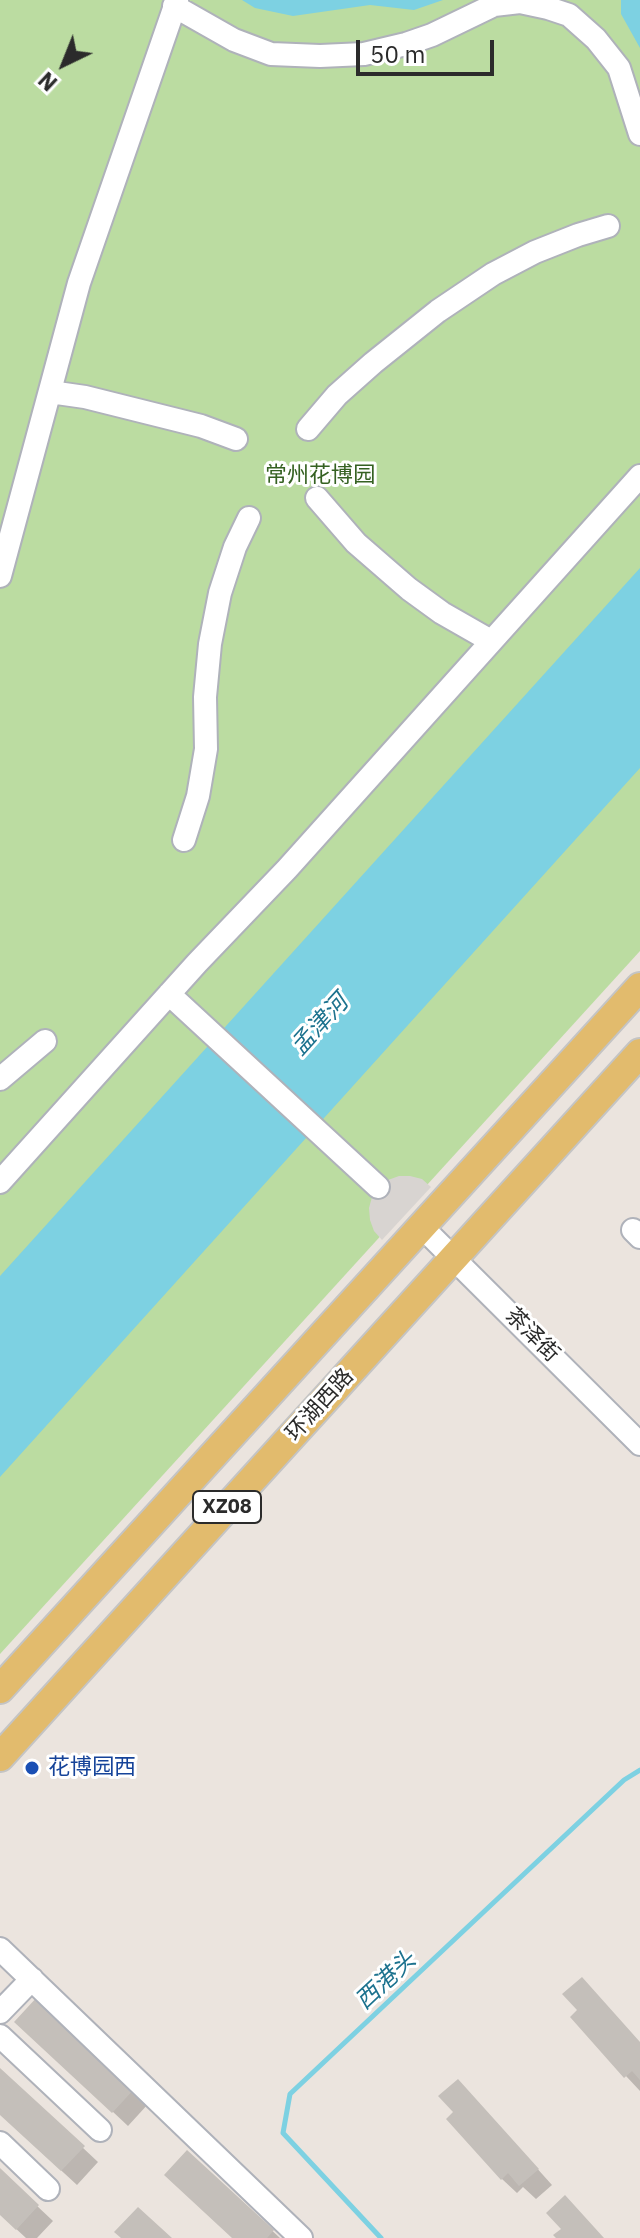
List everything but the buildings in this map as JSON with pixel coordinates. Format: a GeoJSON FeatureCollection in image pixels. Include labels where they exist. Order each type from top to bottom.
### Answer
{"type":"FeatureCollection","features":[{"type":"Feature","properties":{"kind":"main road","name":"环湖西路"},"geometry":{"type":"LineString","coordinates":[[0,1689],[640,987]]}},
{"type":"Feature","properties":{"kind":"main road","name":"环湖西路"},"geometry":{"type":"LineString","coordinates":[[0,1757],[640,1053]]}},
{"type":"Feature","properties":{"kind":"street"},"geometry":{"type":"LineString","coordinates":[[0,576],[79,283],[176,3],[234,40],[271,54],[320,56],[364,54],[406,44],[494,5],[520,2],[548,8],[569,15],[596,39],[619,68],[640,134]]}},
{"type":"Feature","properties":{"kind":"street"},"geometry":{"type":"LineString","coordinates":[[308,429],[337,395],[438,311],[493,274],[549,246],[608,226]]}},
{"type":"Feature","properties":{"kind":"street"},"geometry":{"type":"LineString","coordinates":[[50,392],[85,397],[201,426],[236,439]]}},
{"type":"Feature","properties":{"kind":"street"},"geometry":{"type":"LineString","coordinates":[[0,1182],[175,1000],[287,869],[640,476]]}},
{"type":"Feature","properties":{"kind":"street"},"geometry":{"type":"LineString","coordinates":[[317,498],[356,543],[409,589],[442,613],[491,641]]}},
{"type":"Feature","properties":{"kind":"street"},"geometry":{"type":"LineString","coordinates":[[184,840],[198,796],[206,749],[205,697],[210,644],[220,593],[235,547],[249,518]]}},
{"type":"Feature","properties":{"kind":"street"},"geometry":{"type":"LineString","coordinates":[[175,1000],[378,1187]]}},
{"type":"Feature","properties":{"kind":"street"},"geometry":{"type":"LineString","coordinates":[[0,1079],[45,1041]]}},
{"type":"Feature","properties":{"kind":"street","name":"茶泽街"},"geometry":{"type":"LineString","coordinates":[[422,1227],[640,1444]]}},
{"type":"Feature","properties":{"kind":"street"},"geometry":{"type":"LineString","coordinates":[[0,1949],[301,2238]]}},
{"type":"Feature","properties":{"kind":"street"},"geometry":{"type":"LineString","coordinates":[[0,2012],[32,1979]]}},
{"type":"Feature","properties":{"kind":"street"},"geometry":{"type":"LineString","coordinates":[[0,2036],[100,2130]]}},
{"type":"Feature","properties":{"kind":"street"},"geometry":{"type":"LineString","coordinates":[[0,2143],[48,2189]]}},
{"type":"Feature","properties":{"kind":"green space","name":"常州花博园"},"geometry":{"type":"Polygon","coordinates":[[[0,0],[640,0],[640,951],[0,1654],[0,0]]]}},
{"type":"Feature","properties":{"kind":"shaded area"},"geometry":{"type":"Polygon","coordinates":[[[399,1176],[422,1179],[431,1187],[382,1240],[374,1231],[369,1208],[378,1187],[399,1176]]]}},
{"type":"Feature","properties":{"kind":"water"},"geometry":{"type":"Polygon","coordinates":[[[242,0],[443,0],[414,10],[370,5],[293,16],[255,8],[242,0]]]}},
{"type":"Feature","properties":{"kind":"water"},"geometry":{"type":"Polygon","coordinates":[[[621,0],[640,0],[640,48],[621,14],[621,0]]]}},
{"type":"Feature","properties":{"kind":"water","name":"孟津河"},"geometry":{"type":"Polygon","coordinates":[[[640,568],[640,768],[0,1477],[0,1276],[640,568]]]}},
{"type":"Feature","properties":{"kind":"waterway","name":"西港头"},"geometry":{"type":"LineString","coordinates":[[381,2238],[283,2133],[290,2094],[624,1780],[640,1770]]}},
{"type":"Feature","properties":{"kind":"place","name":"花博园西"},"geometry":{"type":"Point","coordinates":[32,1768]}}]}
